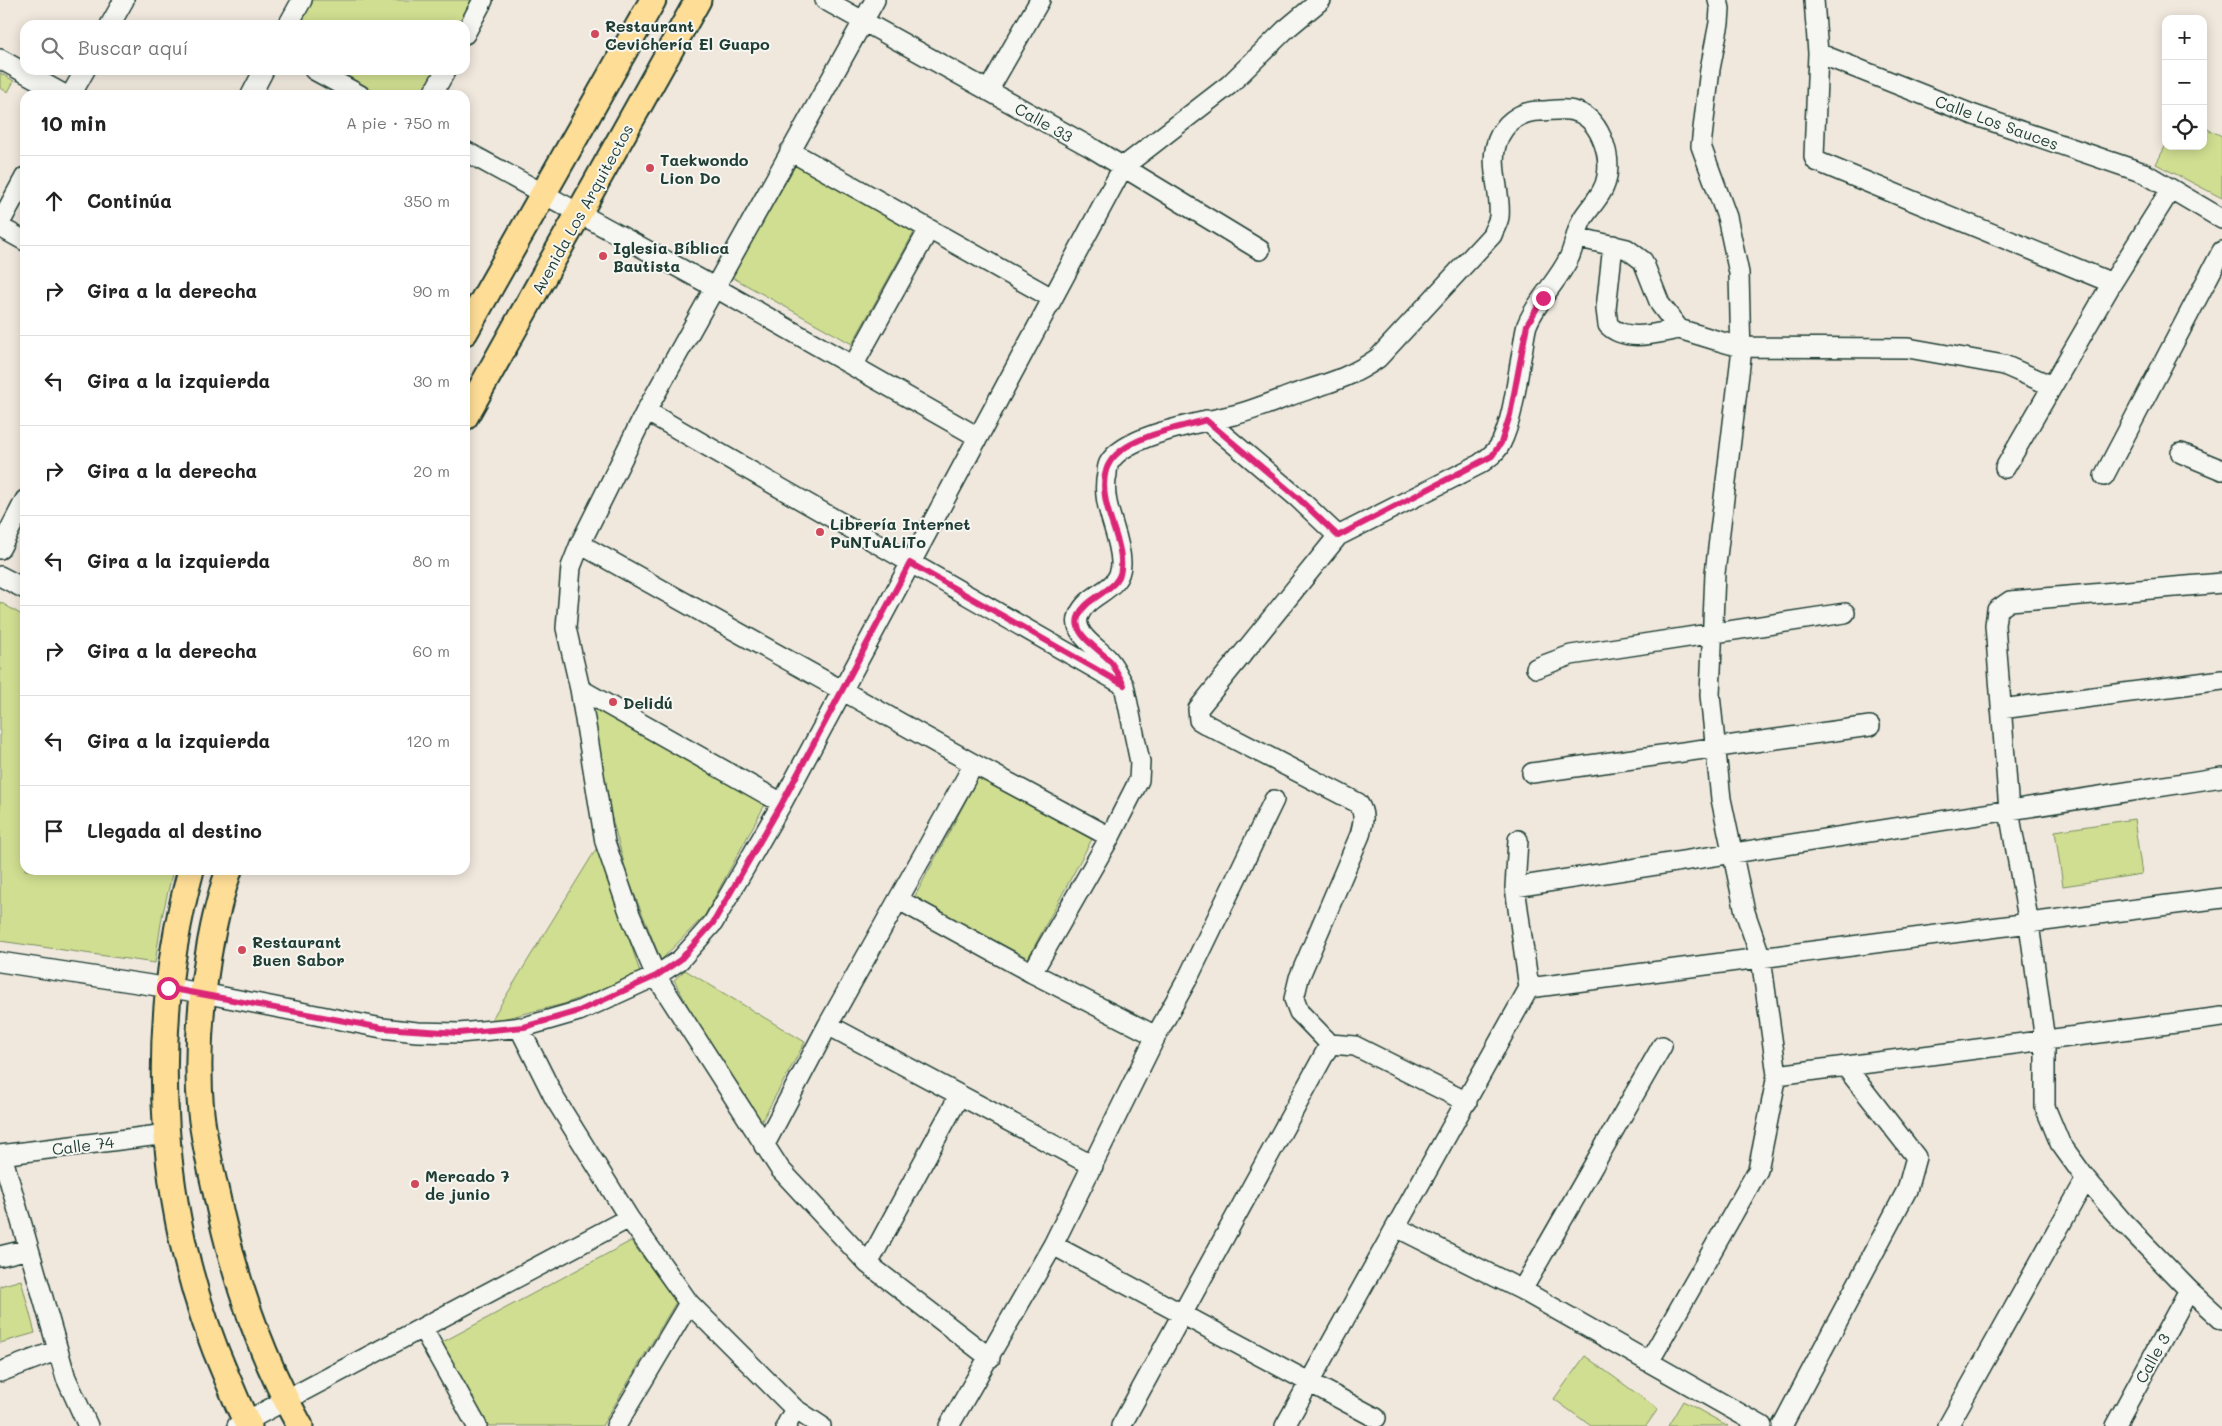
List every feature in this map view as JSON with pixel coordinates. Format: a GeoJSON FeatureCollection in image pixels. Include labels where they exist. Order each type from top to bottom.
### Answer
{"type":"FeatureCollection","features":[{"type":"Feature","properties":{"kind":"main road"},"geometry":{"type":"LineString","coordinates":[[470,318],[653,0]]}},
{"type":"Feature","properties":{"kind":"main road","name":"Avenida Los Arquitectos"},"geometry":{"type":"LineString","coordinates":[[470,408],[698,0]]}},
{"type":"Feature","properties":{"kind":"main road"},"geometry":{"type":"LineString","coordinates":[[190,875],[173,948],[168,988],[165,1032],[167,1134],[175,1205],[197,1297],[215,1350],[244,1424]]}},
{"type":"Feature","properties":{"kind":"main road"},"geometry":{"type":"LineString","coordinates":[[228,875],[216,917],[203,993],[199,1056],[201,1112],[206,1148],[228,1247],[256,1333],[286,1401],[300,1426]]}},
{"type":"Feature","properties":{"kind":"street"},"geometry":{"type":"LineString","coordinates":[[113,20],[124,0]]}},
{"type":"Feature","properties":{"kind":"street"},"geometry":{"type":"LineString","coordinates":[[291,20],[302,0]]}},
{"type":"Feature","properties":{"kind":"street"},"geometry":{"type":"LineString","coordinates":[[470,25],[483,0]]}},
{"type":"Feature","properties":{"kind":"street","name":"Calle 33"},"geometry":{"type":"LineString","coordinates":[[824,0],[1123,167],[1260,250]]}},
{"type":"Feature","properties":{"kind":"street"},"geometry":{"type":"LineString","coordinates":[[875,0],[646,411],[580,544],[571,567],[566,628],[580,689],[605,842],[629,912],[656,976],[780,1169],[868,1264],[990,1358]]}},
{"type":"Feature","properties":{"kind":"street"},"geometry":{"type":"LineString","coordinates":[[988,91],[1040,0]]}},
{"type":"Feature","properties":{"kind":"street"},"geometry":{"type":"LineString","coordinates":[[0,962],[203,993],[382,1028],[459,1033],[518,1028],[579,1011],[656,976],[680,960],[713,923],[782,803],[1123,167],[1229,85],[1285,30],[1321,0]]}},
{"type":"Feature","properties":{"kind":"street"},"geometry":{"type":"LineString","coordinates":[[1649,1362],[1758,1170],[1777,1075],[1761,958],[1745,912],[1721,799],[1710,695],[1715,573],[1741,357],[1739,273],[1727,217],[1701,146],[1710,69],[1719,23],[1720,9],[1718,0]]}},
{"type":"Feature","properties":{"kind":"street"},"geometry":{"type":"LineString","coordinates":[[1814,0],[1818,54],[1814,157],[1816,161],[2112,283]]}},
{"type":"Feature","properties":{"kind":"street","name":"Calle Los Sauces"},"geometry":{"type":"LineString","coordinates":[[1818,54],[1974,115],[2144,173],[2222,219]]}},
{"type":"Feature","properties":{"kind":"street"},"geometry":{"type":"LineString","coordinates":[[0,59],[20,70]]}},
{"type":"Feature","properties":{"kind":"street"},"geometry":{"type":"LineString","coordinates":[[29,75],[56,90]]}},
{"type":"Feature","properties":{"kind":"street"},"geometry":{"type":"LineString","coordinates":[[74,90],[81,75]]}},
{"type":"Feature","properties":{"kind":"street"},"geometry":{"type":"LineString","coordinates":[[254,90],[261,75]]}},
{"type":"Feature","properties":{"kind":"street"},"geometry":{"type":"LineString","coordinates":[[323,75],[351,90]]}},
{"type":"Feature","properties":{"kind":"street"},"geometry":{"type":"LineString","coordinates":[[435,90],[443,75]]}},
{"type":"Feature","properties":{"kind":"street"},"geometry":{"type":"LineString","coordinates":[[1032,973],[1110,837],[1140,780],[1140,762],[1124,685],[1109,660],[1079,630],[1078,617],[1086,603],[1110,588],[1121,572],[1121,551],[1107,509],[1104,487],[1109,462],[1126,446],[1154,435],[1206,420],[1235,415],[1339,380],[1358,372],[1378,358],[1492,235],[1499,219],[1499,202],[1495,181],[1496,153],[1499,137],[1506,125],[1518,116],[1536,111],[1574,111],[1589,118],[1600,134],[1607,154],[1607,177],[1599,197],[1582,220],[1569,258],[1527,325],[1510,415],[1501,443],[1492,456],[1338,536],[1198,709],[1199,720],[1358,803],[1363,810],[1364,820],[1360,835],[1299,978],[1294,999],[1299,1012],[1330,1044],[1355,1046],[1467,1102]]}},
{"type":"Feature","properties":{"kind":"street"},"geometry":{"type":"LineString","coordinates":[[790,151],[1052,298]]}},
{"type":"Feature","properties":{"kind":"street"},"geometry":{"type":"LineString","coordinates":[[470,155],[578,215],[716,288],[978,437]]}},
{"type":"Feature","properties":{"kind":"street"},"geometry":{"type":"LineString","coordinates":[[0,223],[20,187]]}},
{"type":"Feature","properties":{"kind":"street"},"geometry":{"type":"LineString","coordinates":[[2005,468],[2112,283],[2171,189]]}},
{"type":"Feature","properties":{"kind":"street"},"geometry":{"type":"LineString","coordinates":[[0,227],[20,238]]}},
{"type":"Feature","properties":{"kind":"street"},"geometry":{"type":"LineString","coordinates":[[853,366],[929,229]]}},
{"type":"Feature","properties":{"kind":"street"},"geometry":{"type":"LineString","coordinates":[[1576,237],[1627,248],[1643,261],[1660,304],[1679,329]]}},
{"type":"Feature","properties":{"kind":"street"},"geometry":{"type":"LineString","coordinates":[[1613,245],[1606,309],[1608,325],[1615,332],[1643,335],[1679,329],[1740,347],[1908,348],[2004,365],[2052,386]]}},
{"type":"Feature","properties":{"kind":"street"},"geometry":{"type":"LineString","coordinates":[[2104,476],[2222,251]]}},
{"type":"Feature","properties":{"kind":"street"},"geometry":{"type":"LineString","coordinates":[[646,411],[1124,685]]}},
{"type":"Feature","properties":{"kind":"street"},"geometry":{"type":"LineString","coordinates":[[1206,420],[1291,492],[1338,536]]}},
{"type":"Feature","properties":{"kind":"street"},"geometry":{"type":"LineString","coordinates":[[2181,453],[2219,463]]}},
{"type":"Feature","properties":{"kind":"street"},"geometry":{"type":"LineString","coordinates":[[0,549],[20,510]]}},
{"type":"Feature","properties":{"kind":"street"},"geometry":{"type":"LineString","coordinates":[[580,544],[974,764],[1110,837]]}},
{"type":"Feature","properties":{"kind":"street"},"geometry":{"type":"LineString","coordinates":[[0,576],[20,587]]}},
{"type":"Feature","properties":{"kind":"street"},"geometry":{"type":"LineString","coordinates":[[2222,583],[2010,601],[1998,610],[1995,625],[2008,810],[2029,924],[2045,1041],[2045,1107],[2060,1143],[2086,1180],[2122,1221],[2189,1290],[2222,1320]]}},
{"type":"Feature","properties":{"kind":"street"},"geometry":{"type":"LineString","coordinates":[[1536,668],[1571,655],[1845,613]]}},
{"type":"Feature","properties":{"kind":"street"},"geometry":{"type":"LineString","coordinates":[[2001,709],[2222,680]]}},
{"type":"Feature","properties":{"kind":"street"},"geometry":{"type":"LineString","coordinates":[[580,689],[782,803]]}},
{"type":"Feature","properties":{"kind":"street"},"geometry":{"type":"LineString","coordinates":[[1532,773],[1870,726]]}},
{"type":"Feature","properties":{"kind":"street"},"geometry":{"type":"LineString","coordinates":[[764,1146],[828,1025],[974,764]]}},
{"type":"Feature","properties":{"kind":"street"},"geometry":{"type":"LineString","coordinates":[[1516,887],[2222,777]]}},
{"type":"Feature","properties":{"kind":"street"},"geometry":{"type":"LineString","coordinates":[[949,1426],[990,1358],[1053,1244],[1156,1036],[1188,978],[1274,800]]}},
{"type":"Feature","properties":{"kind":"street"},"geometry":{"type":"LineString","coordinates":[[1286,1426],[1529,988],[1516,887],[1518,840]]}},
{"type":"Feature","properties":{"kind":"street"},"geometry":{"type":"LineString","coordinates":[[1529,988],[2222,898]]}},
{"type":"Feature","properties":{"kind":"street"},"geometry":{"type":"LineString","coordinates":[[899,900],[1032,973],[1156,1036]]}},
{"type":"Feature","properties":{"kind":"street"},"geometry":{"type":"LineString","coordinates":[[1777,1075],[2222,1017]]}},
{"type":"Feature","properties":{"kind":"street"},"geometry":{"type":"LineString","coordinates":[[828,1025],[1093,1166]]}},
{"type":"Feature","properties":{"kind":"street"},"geometry":{"type":"LineString","coordinates":[[518,1028],[555,1099],[629,1218],[689,1303],[795,1409],[821,1426]]}},
{"type":"Feature","properties":{"kind":"street"},"geometry":{"type":"LineString","coordinates":[[1121,1426],[1330,1044]]}},
{"type":"Feature","properties":{"kind":"street"},"geometry":{"type":"LineString","coordinates":[[1522,1290],[1662,1046]]}},
{"type":"Feature","properties":{"kind":"street"},"geometry":{"type":"LineString","coordinates":[[1782,1426],[1907,1190],[1916,1157],[1844,1066]]}},
{"type":"Feature","properties":{"kind":"street"},"geometry":{"type":"LineString","coordinates":[[868,1264],[959,1096]]}},
{"type":"Feature","properties":{"kind":"street","name":"Calle 74"},"geometry":{"type":"LineString","coordinates":[[1,1155],[167,1134]]}},
{"type":"Feature","properties":{"kind":"street"},"geometry":{"type":"LineString","coordinates":[[1,1155],[66,1378],[88,1426]]}},
{"type":"Feature","properties":{"kind":"street"},"geometry":{"type":"LineString","coordinates":[[1948,1426],[2086,1180]]}},
{"type":"Feature","properties":{"kind":"street"},"geometry":{"type":"LineString","coordinates":[[244,1424],[629,1218]]}},
{"type":"Feature","properties":{"kind":"street"},"geometry":{"type":"LineString","coordinates":[[1396,1227],[1522,1290],[1762,1426]]}},
{"type":"Feature","properties":{"kind":"street"},"geometry":{"type":"LineString","coordinates":[[1053,1244],[1376,1418]]}},
{"type":"Feature","properties":{"kind":"street"},"geometry":{"type":"LineString","coordinates":[[0,1256],[29,1249]]}},
{"type":"Feature","properties":{"kind":"street","name":"Calle 3"},"geometry":{"type":"LineString","coordinates":[[2115,1426],[2189,1290]]}},
{"type":"Feature","properties":{"kind":"street"},"geometry":{"type":"LineString","coordinates":[[616,1426],[689,1303]]}},
{"type":"Feature","properties":{"kind":"street"},"geometry":{"type":"LineString","coordinates":[[423,1329],[477,1426]]}},
{"type":"Feature","properties":{"kind":"street"},"geometry":{"type":"LineString","coordinates":[[0,1372],[58,1350]]}},
{"type":"Feature","properties":{"kind":"street"},"geometry":{"type":"LineString","coordinates":[[786,1426],[795,1409]]}},
{"type":"Feature","properties":{"kind":"green space"},"geometry":{"type":"Polygon","coordinates":[[[307,0],[482,0],[468,20],[297,20],[307,0]]]}},
{"type":"Feature","properties":{"kind":"green space"},"geometry":{"type":"Polygon","coordinates":[[[0,73],[14,81],[8,92],[0,88],[0,73]]]}},
{"type":"Feature","properties":{"kind":"green space"},"geometry":{"type":"Polygon","coordinates":[[[344,75],[437,75],[427,90],[372,90],[344,75]]]}},
{"type":"Feature","properties":{"kind":"green space"},"geometry":{"type":"Polygon","coordinates":[[[2207,129],[2222,136],[2222,198],[2156,164],[2163,150],[2207,150],[2207,129]]]}},
{"type":"Feature","properties":{"kind":"green space"},"geometry":{"type":"Polygon","coordinates":[[[797,163],[917,227],[852,344],[730,276],[797,163]]]}},
{"type":"Feature","properties":{"kind":"green space"},"geometry":{"type":"Polygon","coordinates":[[[0,602],[20,614],[20,875],[172,875],[162,917],[155,963],[0,941],[0,602]]]}},
{"type":"Feature","properties":{"kind":"green space"},"geometry":{"type":"Polygon","coordinates":[[[586,699],[768,799],[705,915],[661,960],[629,881],[603,786],[586,699]]]}},
{"type":"Feature","properties":{"kind":"green space"},"geometry":{"type":"Polygon","coordinates":[[[978,778],[1092,839],[1028,958],[914,898],[978,778]]]}},
{"type":"Feature","properties":{"kind":"green space"},"geometry":{"type":"Polygon","coordinates":[[[2134,819],[2142,874],[2063,886],[2055,831],[2134,819]]]}},
{"type":"Feature","properties":{"kind":"green space"},"geometry":{"type":"Polygon","coordinates":[[[598,846],[641,975],[564,1004],[490,1022],[598,846]]]}},
{"type":"Feature","properties":{"kind":"green space"},"geometry":{"type":"Polygon","coordinates":[[[685,970],[805,1042],[759,1126],[717,1061],[674,980],[685,970]]]}},
{"type":"Feature","properties":{"kind":"green space"},"geometry":{"type":"Polygon","coordinates":[[[631,1241],[676,1302],[602,1426],[489,1426],[473,1407],[439,1344],[631,1241]]]}},
{"type":"Feature","properties":{"kind":"green space"},"geometry":{"type":"Polygon","coordinates":[[[21,1280],[35,1333],[0,1343],[0,1286],[21,1280]]]}},
{"type":"Feature","properties":{"kind":"green space"},"geometry":{"type":"Polygon","coordinates":[[[1585,1356],[1658,1409],[1646,1426],[1591,1426],[1554,1399],[1585,1356]]]}},
{"type":"Feature","properties":{"kind":"green space"},"geometry":{"type":"Polygon","coordinates":[[[1683,1401],[1728,1426],[1668,1426],[1683,1401]]]}},
{"type":"Feature","properties":{"kind":"place","name":"Restaurant Cevichería El Guapo"},"geometry":{"type":"Point","coordinates":[595,34]}},
{"type":"Feature","properties":{"kind":"place","name":"Taekwondo Lion Do"},"geometry":{"type":"Point","coordinates":[650,168]}},
{"type":"Feature","properties":{"kind":"place","name":"Iglesia Bíblica Bautista"},"geometry":{"type":"Point","coordinates":[603,256]}},
{"type":"Feature","properties":{"kind":"place","name":"Librería Internet PuNTuALiTo"},"geometry":{"type":"Point","coordinates":[820,532]}},
{"type":"Feature","properties":{"kind":"place","name":"Delidú"},"geometry":{"type":"Point","coordinates":[613,702]}},
{"type":"Feature","properties":{"kind":"place","name":"Restaurant Buen Sabor"},"geometry":{"type":"Point","coordinates":[242,950]}},
{"type":"Feature","properties":{"kind":"place","name":"Mercado 7 de junio"},"geometry":{"type":"Point","coordinates":[415,1184]}},
{"type":"Feature","properties":{"kind":"route"},"geometry":{"type":"LineString","coordinates":[[168,988],[203,993],[382,1028],[417,1032],[459,1033],[524,1027],[579,1011],[656,976],[680,960],[713,923],[782,803],[910,563],[1124,685],[1109,660],[1079,630],[1078,617],[1086,603],[1110,588],[1121,572],[1121,551],[1107,509],[1104,487],[1109,462],[1126,446],[1154,435],[1206,420],[1298,498],[1338,536],[1437,484],[1480,464],[1492,456],[1501,443],[1510,415],[1527,325],[1543,298]]}}]}
